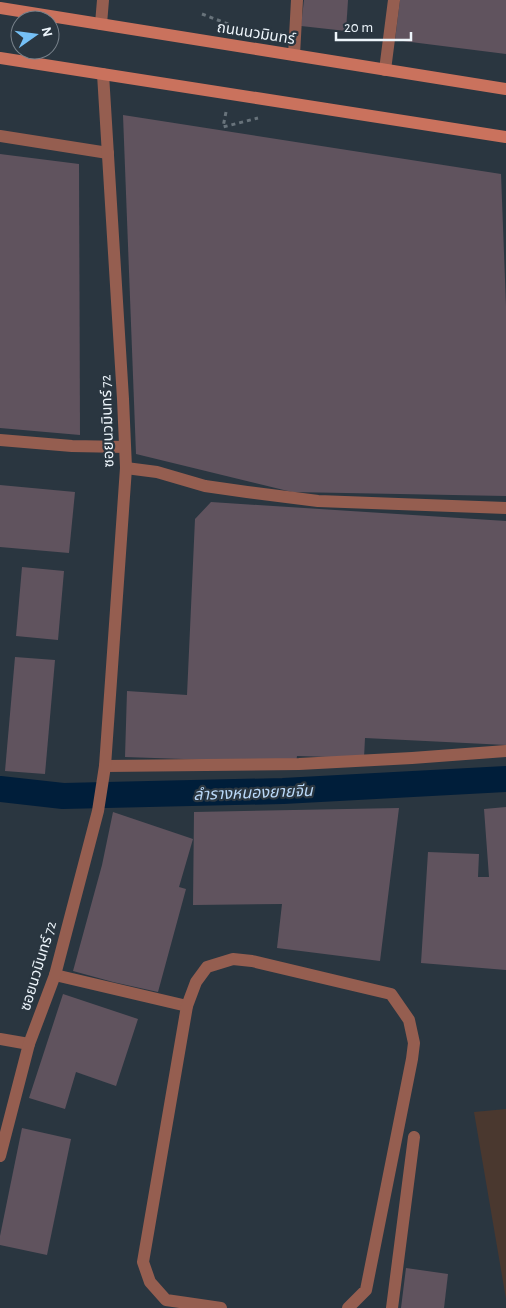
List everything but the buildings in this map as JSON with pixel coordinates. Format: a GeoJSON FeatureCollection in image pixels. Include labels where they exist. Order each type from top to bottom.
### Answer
{"type":"FeatureCollection","features":[{"type":"Feature","properties":{"kind":"main road","name":"ถนนนวมินทร์"},"geometry":{"type":"LineString","coordinates":[[0,8],[506,89]]}},
{"type":"Feature","properties":{"kind":"main road"},"geometry":{"type":"LineString","coordinates":[[0,58],[506,137]]}},
{"type":"Feature","properties":{"kind":"street"},"geometry":{"type":"LineString","coordinates":[[101,24],[103,0]]}},
{"type":"Feature","properties":{"kind":"street"},"geometry":{"type":"LineString","coordinates":[[294,55],[297,0]]}},
{"type":"Feature","properties":{"kind":"street"},"geometry":{"type":"LineString","coordinates":[[385,70],[394,0]]}},
{"type":"Feature","properties":{"kind":"street","name":"ซอยนวมินทร์ 72"},"geometry":{"type":"LineString","coordinates":[[0,1156],[29,1044],[55,975],[98,811],[105,766],[126,468],[103,74]]}},
{"type":"Feature","properties":{"kind":"street"},"geometry":{"type":"LineString","coordinates":[[0,136],[108,153]]}},
{"type":"Feature","properties":{"kind":"street"},"geometry":{"type":"LineString","coordinates":[[0,440],[125,448]]}},
{"type":"Feature","properties":{"kind":"street"},"geometry":{"type":"LineString","coordinates":[[126,468],[157,472],[205,486],[318,500],[506,508]]}},
{"type":"Feature","properties":{"kind":"street"},"geometry":{"type":"LineString","coordinates":[[105,766],[299,764],[506,751]]}},
{"type":"Feature","properties":{"kind":"street"},"geometry":{"type":"LineString","coordinates":[[221,1308],[166,1300],[150,1282],[144,1262],[187,1006],[196,982],[207,967],[233,960],[252,961],[390,994],[410,1020],[414,1043],[412,1059],[366,1290],[348,1308]]}},
{"type":"Feature","properties":{"kind":"street"},"geometry":{"type":"LineString","coordinates":[[55,975],[187,1006]]}},
{"type":"Feature","properties":{"kind":"street"},"geometry":{"type":"LineString","coordinates":[[0,1039],[29,1044]]}},
{"type":"Feature","properties":{"kind":"street"},"geometry":{"type":"LineString","coordinates":[[392,1308],[414,1137]]}},
{"type":"Feature","properties":{"kind":"path"},"geometry":{"type":"LineString","coordinates":[[202,14],[233,25]]}},
{"type":"Feature","properties":{"kind":"path"},"geometry":{"type":"LineString","coordinates":[[223,127],[259,118]]}},
{"type":"Feature","properties":{"kind":"shaded area"},"geometry":{"type":"Polygon","coordinates":[[[506,1109],[506,1299],[474,1112],[506,1109]]]}},
{"type":"Feature","properties":{"kind":"waterway","name":"ลำรางหนองยายจีน"},"geometry":{"type":"LineString","coordinates":[[0,789],[63,796],[283,791],[506,779]]}}]}
